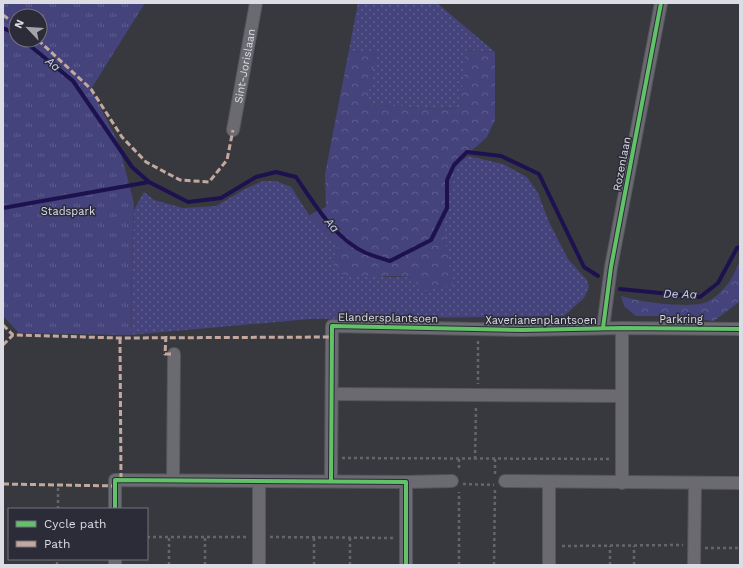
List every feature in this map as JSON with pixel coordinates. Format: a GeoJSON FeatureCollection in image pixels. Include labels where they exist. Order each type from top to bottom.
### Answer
{"type":"FeatureCollection","features":[{"type":"Feature","properties":{"kind":"street","name":"Sint-Jorislaan"},"geometry":{"type":"LineString","coordinates":[[234,130],[256,3]]}},
{"type":"Feature","properties":{"kind":"street","name":"Rozenlaan"},"geometry":{"type":"LineString","coordinates":[[603,328],[611,267],[661,3]]}},
{"type":"Feature","properties":{"kind":"street","name":"Elandersplantsoen"},"geometry":{"type":"LineString","coordinates":[[331,481],[332,326],[478,329]]}},
{"type":"Feature","properties":{"kind":"street"},"geometry":{"type":"LineString","coordinates":[[603,328],[622,328],[622,483]]}},
{"type":"Feature","properties":{"kind":"street","name":"Xaverianenplantsoen"},"geometry":{"type":"LineString","coordinates":[[478,329],[522,330],[603,328]]}},
{"type":"Feature","properties":{"kind":"street","name":"Parkring"},"geometry":{"type":"LineString","coordinates":[[622,328],[740,329]]}},
{"type":"Feature","properties":{"kind":"street"},"geometry":{"type":"LineString","coordinates":[[173,480],[174,354]]}},
{"type":"Feature","properties":{"kind":"street"},"geometry":{"type":"LineString","coordinates":[[332,394],[621,396]]}},
{"type":"Feature","properties":{"kind":"street"},"geometry":{"type":"LineString","coordinates":[[115,508],[115,480],[455,483]]}},
{"type":"Feature","properties":{"kind":"street"},"geometry":{"type":"LineString","coordinates":[[259,481],[259,565]]}},
{"type":"Feature","properties":{"kind":"street"},"geometry":{"type":"LineString","coordinates":[[406,482],[406,565]]}},
{"type":"Feature","properties":{"kind":"street"},"geometry":{"type":"LineString","coordinates":[[549,482],[549,565]]}},
{"type":"Feature","properties":{"kind":"street"},"geometry":{"type":"LineString","coordinates":[[500,483],[740,483]]}},
{"type":"Feature","properties":{"kind":"street"},"geometry":{"type":"LineString","coordinates":[[694,565],[695,483]]}},
{"type":"Feature","properties":{"kind":"path"},"geometry":{"type":"LineString","coordinates":[[475,459],[478,329]]}},
{"type":"Feature","properties":{"kind":"path"},"geometry":{"type":"LineString","coordinates":[[331,458],[622,460]]}},
{"type":"Feature","properties":{"kind":"path"},"geometry":{"type":"LineString","coordinates":[[459,459],[455,483],[459,565]]}},
{"type":"Feature","properties":{"kind":"path"},"geometry":{"type":"LineString","coordinates":[[494,565],[500,483],[495,459]]}},
{"type":"Feature","properties":{"kind":"path"},"geometry":{"type":"LineString","coordinates":[[455,483],[500,483]]}},
{"type":"Feature","properties":{"kind":"path"},"geometry":{"type":"LineString","coordinates":[[58,485],[58,508]]}},
{"type":"Feature","properties":{"kind":"path"},"geometry":{"type":"LineString","coordinates":[[148,537],[406,538]]}},
{"type":"Feature","properties":{"kind":"path"},"geometry":{"type":"LineString","coordinates":[[169,537],[169,565]]}},
{"type":"Feature","properties":{"kind":"path"},"geometry":{"type":"LineString","coordinates":[[205,537],[205,565]]}},
{"type":"Feature","properties":{"kind":"path"},"geometry":{"type":"LineString","coordinates":[[314,538],[314,565]]}},
{"type":"Feature","properties":{"kind":"path"},"geometry":{"type":"LineString","coordinates":[[350,538],[350,565]]}},
{"type":"Feature","properties":{"kind":"path"},"geometry":{"type":"LineString","coordinates":[[549,546],[695,545],[700,548],[740,548]]}},
{"type":"Feature","properties":{"kind":"path"},"geometry":{"type":"LineString","coordinates":[[610,546],[610,565]]}},
{"type":"Feature","properties":{"kind":"path"},"geometry":{"type":"LineString","coordinates":[[634,546],[634,565]]}},
{"type":"Feature","properties":{"kind":"green space","name":"Stadspark"},"geometry":{"type":"Polygon","coordinates":[[[3,3],[145,3],[91,89],[118,142],[134,203],[130,335],[19,333],[3,316],[3,3]]]}},
{"type":"Feature","properties":{"kind":"green space"},"geometry":{"type":"Polygon","coordinates":[[[358,3],[437,3],[495,52],[467,50],[460,108],[435,109],[366,104],[376,53],[359,53],[349,50],[358,3]]]}},
{"type":"Feature","properties":{"kind":"green space"},"geometry":{"type":"Polygon","coordinates":[[[349,50],[359,53],[376,53],[367,104],[435,109],[460,108],[466,50],[495,52],[495,120],[487,137],[458,163],[444,217],[444,235],[453,285],[422,291],[413,278],[397,276],[361,277],[343,274],[333,266],[338,246],[309,215],[326,207],[325,174],[349,50]]]}},
{"type":"Feature","properties":{"kind":"green space"},"geometry":{"type":"Polygon","coordinates":[[[468,156],[503,164],[527,177],[538,193],[549,222],[568,259],[587,280],[589,287],[584,298],[564,316],[310,319],[130,335],[134,210],[144,192],[154,200],[183,208],[216,206],[245,189],[263,181],[276,181],[291,187],[309,215],[338,246],[333,266],[378,276],[413,278],[444,235],[444,217],[452,182],[458,163],[468,156]]]}},
{"type":"Feature","properties":{"kind":"green space"},"geometry":{"type":"Polygon","coordinates":[[[740,259],[740,301],[714,321],[679,316],[636,316],[624,306],[621,296],[677,305],[707,302],[713,299],[728,284],[740,259]]]}},
{"type":"Feature","properties":{"kind":"waterway","name":"Aa"},"geometry":{"type":"LineString","coordinates":[[3,28],[8,30]]}},
{"type":"Feature","properties":{"kind":"waterway","name":"Aa"},"geometry":{"type":"LineString","coordinates":[[33,48],[73,81],[132,167],[149,182],[188,202],[221,198],[256,177],[276,172],[296,177],[326,220],[345,239],[366,253],[390,261],[431,240],[447,208],[447,180],[454,165],[467,152],[501,156],[539,174],[584,267],[598,276]]}},
{"type":"Feature","properties":{"kind":"waterway"},"geometry":{"type":"LineString","coordinates":[[3,208],[149,182]]}},
{"type":"Feature","properties":{"kind":"waterway","name":"De Aa"},"geometry":{"type":"LineString","coordinates":[[620,289],[700,297],[718,283],[737,248],[740,247]]}},
{"type":"Feature","properties":{"kind":"marked path"},"geometry":{"type":"LineString","coordinates":[[3,15],[8,18]]}},
{"type":"Feature","properties":{"kind":"marked path"},"geometry":{"type":"LineString","coordinates":[[47,48],[91,89],[122,137],[146,162],[180,180],[209,182],[227,160],[233,130]]}},
{"type":"Feature","properties":{"kind":"marked path"},"geometry":{"type":"LineString","coordinates":[[3,325],[13,335]]}},
{"type":"Feature","properties":{"kind":"marked path"},"geometry":{"type":"LineString","coordinates":[[3,345],[13,335],[120,338],[332,337]]}},
{"type":"Feature","properties":{"kind":"marked path"},"geometry":{"type":"LineString","coordinates":[[166,336],[165,354],[174,354]]}},
{"type":"Feature","properties":{"kind":"marked path"},"geometry":{"type":"LineString","coordinates":[[120,338],[121,480]]}},
{"type":"Feature","properties":{"kind":"marked path"},"geometry":{"type":"LineString","coordinates":[[3,484],[115,486]]}},
{"type":"Feature","properties":{"kind":"cycle path"},"geometry":{"type":"LineString","coordinates":[[603,328],[611,267],[661,3]]}},
{"type":"Feature","properties":{"kind":"cycle path"},"geometry":{"type":"LineString","coordinates":[[331,481],[332,326],[522,330],[622,328],[740,329]]}},
{"type":"Feature","properties":{"kind":"cycle path"},"geometry":{"type":"LineString","coordinates":[[115,508],[115,480],[406,482],[406,565]]}}]}
